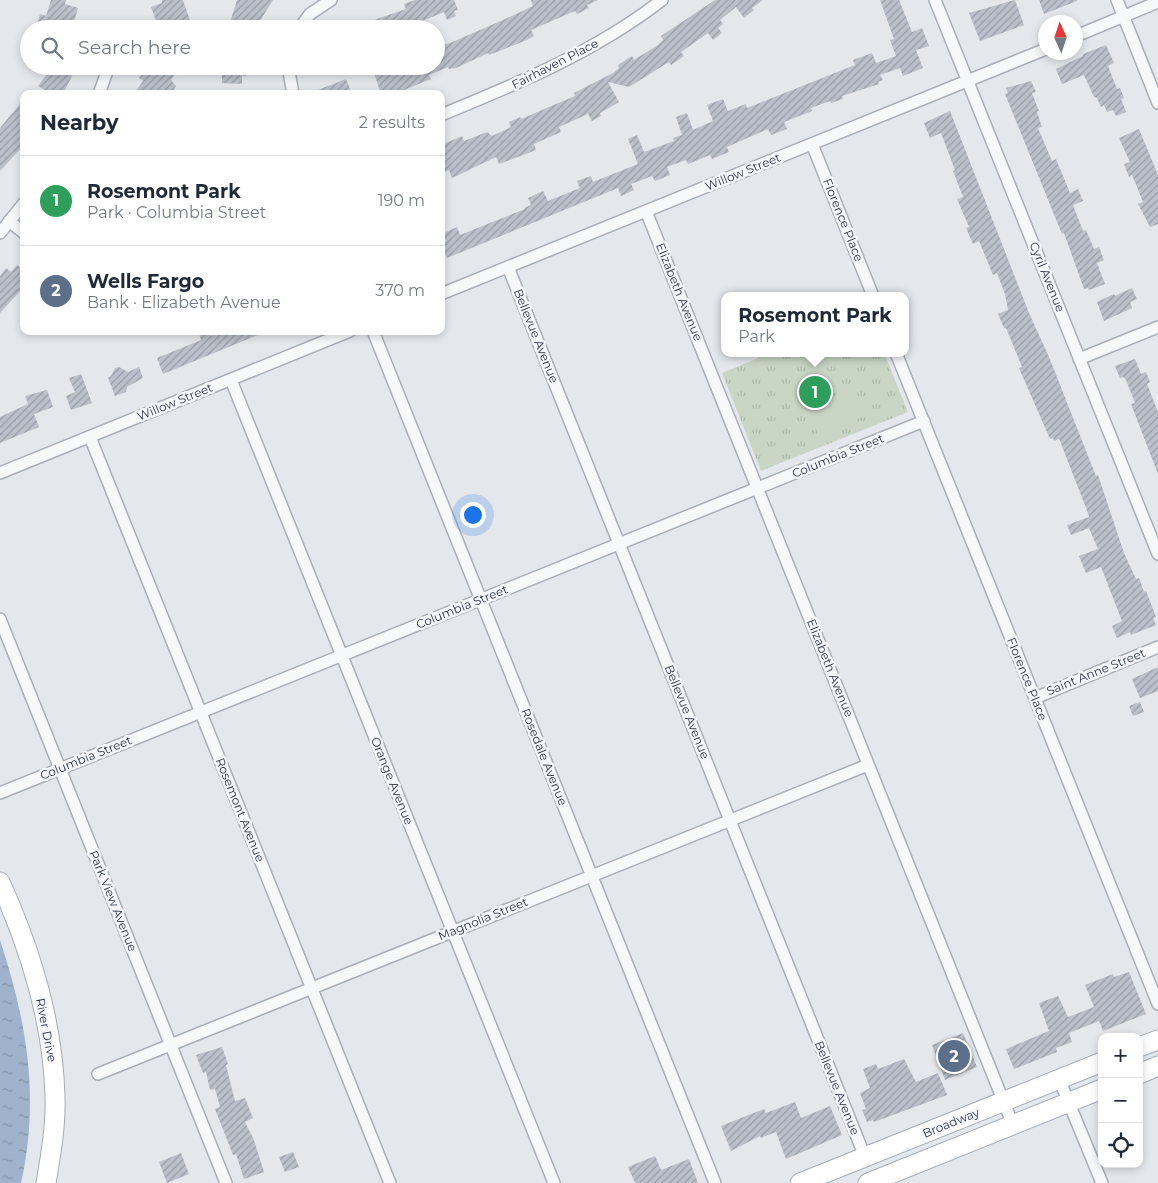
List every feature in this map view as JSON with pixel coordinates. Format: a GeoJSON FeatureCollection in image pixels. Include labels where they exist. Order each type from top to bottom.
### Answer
{"type":"FeatureCollection","features":[{"type":"Feature","properties":{"kind":"main road","name":"River Drive"},"geometry":{"type":"LineString","coordinates":[[0,882],[32,967],[50,1049],[55,1096],[54,1124],[46,1183]]}},
{"type":"Feature","properties":{"kind":"main road"},"geometry":{"type":"LineString","coordinates":[[1143,1046],[1158,1040]]}},
{"type":"Feature","properties":{"kind":"main road","name":"Broadway"},"geometry":{"type":"LineString","coordinates":[[800,1183],[1098,1064]]}},
{"type":"Feature","properties":{"kind":"main road"},"geometry":{"type":"LineString","coordinates":[[1143,1072],[1158,1066]]}},
{"type":"Feature","properties":{"kind":"main road","name":"Broadway"},"geometry":{"type":"LineString","coordinates":[[868,1183],[1098,1091]]}},
{"type":"Feature","properties":{"kind":"street"},"geometry":{"type":"LineString","coordinates":[[306,20],[310,14],[331,0]]}},
{"type":"Feature","properties":{"kind":"street","name":"Fairhaven Place"},"geometry":{"type":"LineString","coordinates":[[445,113],[516,85],[572,58],[630,23],[662,0]]}},
{"type":"Feature","properties":{"kind":"street","name":"Cyril Avenue"},"geometry":{"type":"LineString","coordinates":[[935,0],[1158,554]]}},
{"type":"Feature","properties":{"kind":"street"},"geometry":{"type":"LineString","coordinates":[[1116,0],[1158,103]]}},
{"type":"Feature","properties":{"kind":"street"},"geometry":{"type":"LineString","coordinates":[[1083,33],[1158,2]]}},
{"type":"Feature","properties":{"kind":"street","name":"Willow Street"},"geometry":{"type":"LineString","coordinates":[[445,292],[1038,51]]}},
{"type":"Feature","properties":{"kind":"street"},"geometry":{"type":"LineString","coordinates":[[100,90],[106,75]]}},
{"type":"Feature","properties":{"kind":"street"},"geometry":{"type":"LineString","coordinates":[[289,75],[291,90]]}},
{"type":"Feature","properties":{"kind":"street","name":"Florence Place"},"geometry":{"type":"LineString","coordinates":[[812,144],[871,292]]}},
{"type":"Feature","properties":{"kind":"street"},"geometry":{"type":"LineString","coordinates":[[0,233],[20,208]]}},
{"type":"Feature","properties":{"kind":"street","name":"Elizabeth Avenue"},"geometry":{"type":"LineString","coordinates":[[646,211],[1013,1125]]}},
{"type":"Feature","properties":{"kind":"street"},"geometry":{"type":"LineString","coordinates":[[9,222],[20,230]]}},
{"type":"Feature","properties":{"kind":"street","name":"Bellevue Avenue"},"geometry":{"type":"LineString","coordinates":[[508,267],[865,1157]]}},
{"type":"Feature","properties":{"kind":"street"},"geometry":{"type":"LineString","coordinates":[[1080,359],[1158,327]]}},
{"type":"Feature","properties":{"kind":"street","name":"Willow Street"},"geometry":{"type":"LineString","coordinates":[[0,473],[340,335]]}},
{"type":"Feature","properties":{"kind":"street","name":"Rosedale Avenue"},"geometry":{"type":"LineString","coordinates":[[375,335],[715,1183]]}},
{"type":"Feature","properties":{"kind":"street","name":"Florence Place"},"geometry":{"type":"LineString","coordinates":[[898,357],[1158,1004]]}},
{"type":"Feature","properties":{"kind":"street","name":"Orange Avenue"},"geometry":{"type":"LineString","coordinates":[[231,380],[554,1183]]}},
{"type":"Feature","properties":{"kind":"street","name":"Columbia Street"},"geometry":{"type":"LineString","coordinates":[[0,793],[924,421]]}},
{"type":"Feature","properties":{"kind":"street","name":"Rosemont Avenue"},"geometry":{"type":"LineString","coordinates":[[90,437],[390,1183]]}},
{"type":"Feature","properties":{"kind":"street","name":"Park View Avenue"},"geometry":{"type":"LineString","coordinates":[[0,619],[226,1183]]}},
{"type":"Feature","properties":{"kind":"street","name":"Saint Anne Street"},"geometry":{"type":"LineString","coordinates":[[1035,698],[1158,647]]}},
{"type":"Feature","properties":{"kind":"street","name":"Magnolia Street"},"geometry":{"type":"LineString","coordinates":[[98,1074],[868,764]]}},
{"type":"Feature","properties":{"kind":"street"},"geometry":{"type":"LineString","coordinates":[[1059,1079],[1102,1183]]}},
{"type":"Feature","properties":{"kind":"green space"},"geometry":{"type":"Polygon","coordinates":[[[761,357],[886,357],[908,412],[761,471],[722,373],[761,357]]]}},
{"type":"Feature","properties":{"kind":"green space"},"geometry":{"type":"Polygon","coordinates":[[[855,395],[863,417],[818,434],[809,412],[855,395]]]}},
{"type":"Feature","properties":{"kind":"water"},"geometry":{"type":"Polygon","coordinates":[[[0,940],[24,1031],[28,1060],[30,1121],[21,1183],[0,1183],[0,940]]]}},
{"type":"Feature","properties":{"kind":"building"},"geometry":{"type":"Polygon","coordinates":[[[51,0],[66,0],[65,4],[78,8],[75,20],[38,20],[40,14],[46,16],[51,0]]]}},
{"type":"Feature","properties":{"kind":"building"},"geometry":{"type":"Polygon","coordinates":[[[162,0],[183,0],[190,20],[156,20],[151,7],[162,3],[162,0]]]}},
{"type":"Feature","properties":{"kind":"building"},"geometry":{"type":"Polygon","coordinates":[[[237,0],[273,0],[261,20],[231,20],[237,0]]]}},
{"type":"Feature","properties":{"kind":"building"},"geometry":{"type":"Polygon","coordinates":[[[415,0],[454,0],[458,10],[454,11],[456,16],[447,20],[444,12],[425,20],[374,20],[406,9],[404,4],[415,0]]]}},
{"type":"Feature","properties":{"kind":"building"},"geometry":{"type":"Polygon","coordinates":[[[531,0],[598,0],[587,5],[589,8],[577,14],[575,11],[531,30],[534,36],[527,40],[489,55],[488,53],[456,68],[445,68],[445,44],[533,6],[531,0]]]}},
{"type":"Feature","properties":{"kind":"building"},"geometry":{"type":"Polygon","coordinates":[[[715,0],[763,0],[752,8],[754,10],[744,18],[736,7],[720,20],[723,24],[718,28],[722,33],[713,40],[708,33],[681,52],[684,56],[671,65],[669,62],[629,87],[608,82],[619,102],[600,113],[601,116],[592,121],[588,114],[559,127],[561,132],[534,144],[536,150],[499,164],[496,157],[452,178],[449,170],[445,172],[445,143],[462,136],[464,141],[487,132],[492,136],[511,127],[509,122],[520,117],[521,119],[575,96],[574,93],[613,73],[619,68],[618,65],[632,56],[634,60],[658,45],[663,40],[661,36],[715,0]]]}},
{"type":"Feature","properties":{"kind":"building"},"geometry":{"type":"Polygon","coordinates":[[[880,0],[899,0],[912,32],[922,28],[929,46],[916,50],[923,68],[903,76],[900,68],[880,75],[883,80],[878,82],[879,84],[842,96],[843,99],[831,103],[830,101],[811,108],[812,111],[784,122],[787,129],[771,135],[768,129],[727,147],[729,152],[712,159],[710,155],[688,164],[686,160],[667,167],[670,175],[655,181],[652,176],[631,184],[634,190],[621,196],[618,188],[447,258],[445,254],[445,233],[457,227],[460,235],[525,209],[531,205],[528,198],[543,191],[548,201],[580,188],[577,181],[591,176],[593,182],[638,164],[628,139],[637,135],[644,152],[674,141],[673,138],[682,135],[676,117],[687,113],[693,130],[713,121],[707,105],[723,99],[728,111],[746,104],[747,108],[855,65],[853,60],[872,53],[876,63],[896,56],[890,40],[894,39],[880,0]]]}},
{"type":"Feature","properties":{"kind":"building"},"geometry":{"type":"Polygon","coordinates":[[[1015,0],[1024,25],[980,41],[969,13],[1015,0]]]}},
{"type":"Feature","properties":{"kind":"building"},"geometry":{"type":"Polygon","coordinates":[[[1039,0],[1077,0],[1077,1],[1044,14],[1039,0]]]}},
{"type":"Feature","properties":{"kind":"building"},"geometry":{"type":"Polygon","coordinates":[[[1106,45],[1114,63],[1108,66],[1117,89],[1120,88],[1124,98],[1121,99],[1126,112],[1116,116],[1113,110],[1107,112],[1104,105],[1101,107],[1084,75],[1062,84],[1056,69],[1075,60],[1083,60],[1083,54],[1106,45]]]}},
{"type":"Feature","properties":{"kind":"building"},"geometry":{"type":"Polygon","coordinates":[[[46,75],[72,75],[65,90],[45,90],[38,86],[46,75]]]}},
{"type":"Feature","properties":{"kind":"building"},"geometry":{"type":"Polygon","coordinates":[[[141,75],[175,75],[171,80],[176,86],[174,90],[137,90],[143,81],[139,78],[141,75]]]}},
{"type":"Feature","properties":{"kind":"building"},"geometry":{"type":"Polygon","coordinates":[[[222,75],[246,75],[242,76],[242,84],[222,83],[222,75]]]}},
{"type":"Feature","properties":{"kind":"building"},"geometry":{"type":"Polygon","coordinates":[[[375,75],[429,75],[431,79],[404,90],[380,90],[375,75]]]}},
{"type":"Feature","properties":{"kind":"building"},"geometry":{"type":"Polygon","coordinates":[[[346,79],[350,90],[318,90],[346,79]]]}},
{"type":"Feature","properties":{"kind":"building"},"geometry":{"type":"Polygon","coordinates":[[[1031,81],[1036,92],[1032,93],[1039,111],[1037,112],[1042,127],[1038,128],[1052,161],[1056,159],[1070,193],[1078,189],[1083,201],[1073,205],[1083,231],[1086,230],[1094,249],[1099,247],[1104,260],[1097,263],[1105,284],[1089,290],[1088,288],[1084,289],[1064,233],[1062,234],[1005,94],[1008,93],[1006,88],[1031,81]]]}},
{"type":"Feature","properties":{"kind":"building"},"geometry":{"type":"Polygon","coordinates":[[[20,104],[20,149],[0,171],[0,128],[20,104]]]}},
{"type":"Feature","properties":{"kind":"building"},"geometry":{"type":"Polygon","coordinates":[[[950,111],[1029,313],[1049,357],[1096,476],[1098,475],[1124,553],[1136,579],[1139,578],[1144,592],[1146,591],[1156,617],[1153,618],[1156,625],[1131,635],[1130,632],[1117,638],[1112,626],[1122,621],[1101,567],[1086,573],[1079,556],[1098,549],[1089,528],[1071,535],[1067,525],[1089,517],[1088,513],[1060,441],[1059,439],[1054,441],[1053,438],[1050,439],[1019,368],[1022,367],[1006,328],[1004,328],[998,314],[1008,310],[1005,294],[997,273],[993,275],[979,241],[973,244],[966,228],[969,227],[957,199],[963,197],[941,133],[930,138],[924,123],[950,111]]]}},
{"type":"Feature","properties":{"kind":"building"},"geometry":{"type":"Polygon","coordinates":[[[1139,129],[1158,175],[1158,224],[1150,227],[1138,204],[1143,202],[1132,175],[1129,177],[1124,164],[1130,162],[1119,138],[1139,129]]]}},
{"type":"Feature","properties":{"kind":"building"},"geometry":{"type":"Polygon","coordinates":[[[17,265],[20,267],[20,291],[0,313],[0,276],[6,268],[11,272],[17,265]]]}},
{"type":"Feature","properties":{"kind":"building"},"geometry":{"type":"Polygon","coordinates":[[[1132,288],[1137,299],[1130,302],[1132,308],[1104,321],[1097,302],[1132,288]]]}},
{"type":"Feature","properties":{"kind":"building"},"geometry":{"type":"Polygon","coordinates":[[[199,335],[258,335],[163,374],[157,358],[201,340],[199,335]]]}},
{"type":"Feature","properties":{"kind":"building"},"geometry":{"type":"Polygon","coordinates":[[[1135,359],[1141,374],[1146,372],[1150,382],[1147,384],[1158,412],[1158,474],[1131,404],[1135,403],[1126,380],[1123,377],[1120,378],[1115,366],[1135,359]]]}},
{"type":"Feature","properties":{"kind":"building"},"geometry":{"type":"Polygon","coordinates":[[[119,367],[128,372],[139,367],[143,378],[127,387],[126,392],[115,396],[108,378],[115,368],[119,367]]]}},
{"type":"Feature","properties":{"kind":"building"},"geometry":{"type":"Polygon","coordinates":[[[81,374],[92,403],[71,410],[66,396],[75,392],[69,378],[81,374]]]}},
{"type":"Feature","properties":{"kind":"building"},"geometry":{"type":"Polygon","coordinates":[[[47,390],[53,407],[34,414],[39,427],[0,443],[0,417],[28,404],[25,396],[47,390]]]}},
{"type":"Feature","properties":{"kind":"building"},"geometry":{"type":"Polygon","coordinates":[[[1158,667],[1158,691],[1140,698],[1132,679],[1158,667]]]}},
{"type":"Feature","properties":{"kind":"building"},"geometry":{"type":"Polygon","coordinates":[[[1140,702],[1144,712],[1133,716],[1129,706],[1140,702]]]}},
{"type":"Feature","properties":{"kind":"building"},"geometry":{"type":"Polygon","coordinates":[[[1129,972],[1146,1014],[1103,1031],[1099,1021],[1069,1033],[1072,1042],[1056,1048],[1057,1052],[1014,1069],[1006,1049],[1049,1031],[1039,1003],[1058,996],[1068,1017],[1094,1007],[1085,985],[1113,974],[1114,977],[1129,972]]]}},
{"type":"Feature","properties":{"kind":"building"},"geometry":{"type":"Polygon","coordinates":[[[963,1033],[977,1067],[945,1080],[932,1045],[963,1033]]]}},
{"type":"Feature","properties":{"kind":"building"},"geometry":{"type":"Polygon","coordinates":[[[222,1047],[228,1064],[226,1065],[235,1101],[245,1098],[253,1118],[245,1122],[254,1140],[264,1172],[244,1179],[236,1154],[233,1155],[215,1109],[220,1107],[215,1089],[210,1090],[206,1072],[203,1073],[196,1055],[222,1047]]]}},
{"type":"Feature","properties":{"kind":"building"},"geometry":{"type":"Polygon","coordinates":[[[904,1059],[916,1082],[938,1073],[947,1095],[874,1122],[873,1120],[867,1122],[862,1110],[866,1109],[860,1093],[870,1088],[863,1069],[876,1064],[878,1069],[904,1059]]]}},
{"type":"Feature","properties":{"kind":"building"},"geometry":{"type":"Polygon","coordinates":[[[795,1102],[801,1118],[830,1106],[842,1135],[786,1159],[776,1132],[761,1138],[760,1136],[731,1151],[721,1126],[764,1109],[766,1113],[795,1102]]]}},
{"type":"Feature","properties":{"kind":"building"},"geometry":{"type":"Polygon","coordinates":[[[293,1152],[299,1167],[285,1172],[279,1157],[293,1152]]]}},
{"type":"Feature","properties":{"kind":"building"},"geometry":{"type":"Polygon","coordinates":[[[181,1153],[189,1174],[167,1183],[159,1162],[181,1153]]]}},
{"type":"Feature","properties":{"kind":"building"},"geometry":{"type":"Polygon","coordinates":[[[655,1156],[661,1170],[689,1159],[698,1183],[635,1183],[628,1167],[655,1156]]]}},
{"type":"Feature","properties":{"kind":"place","name":"Rosemont Park"},"geometry":{"type":"Point","coordinates":[815,392]}},
{"type":"Feature","properties":{"kind":"place","name":"Wells Fargo"},"geometry":{"type":"Point","coordinates":[954,1056]}}]}
